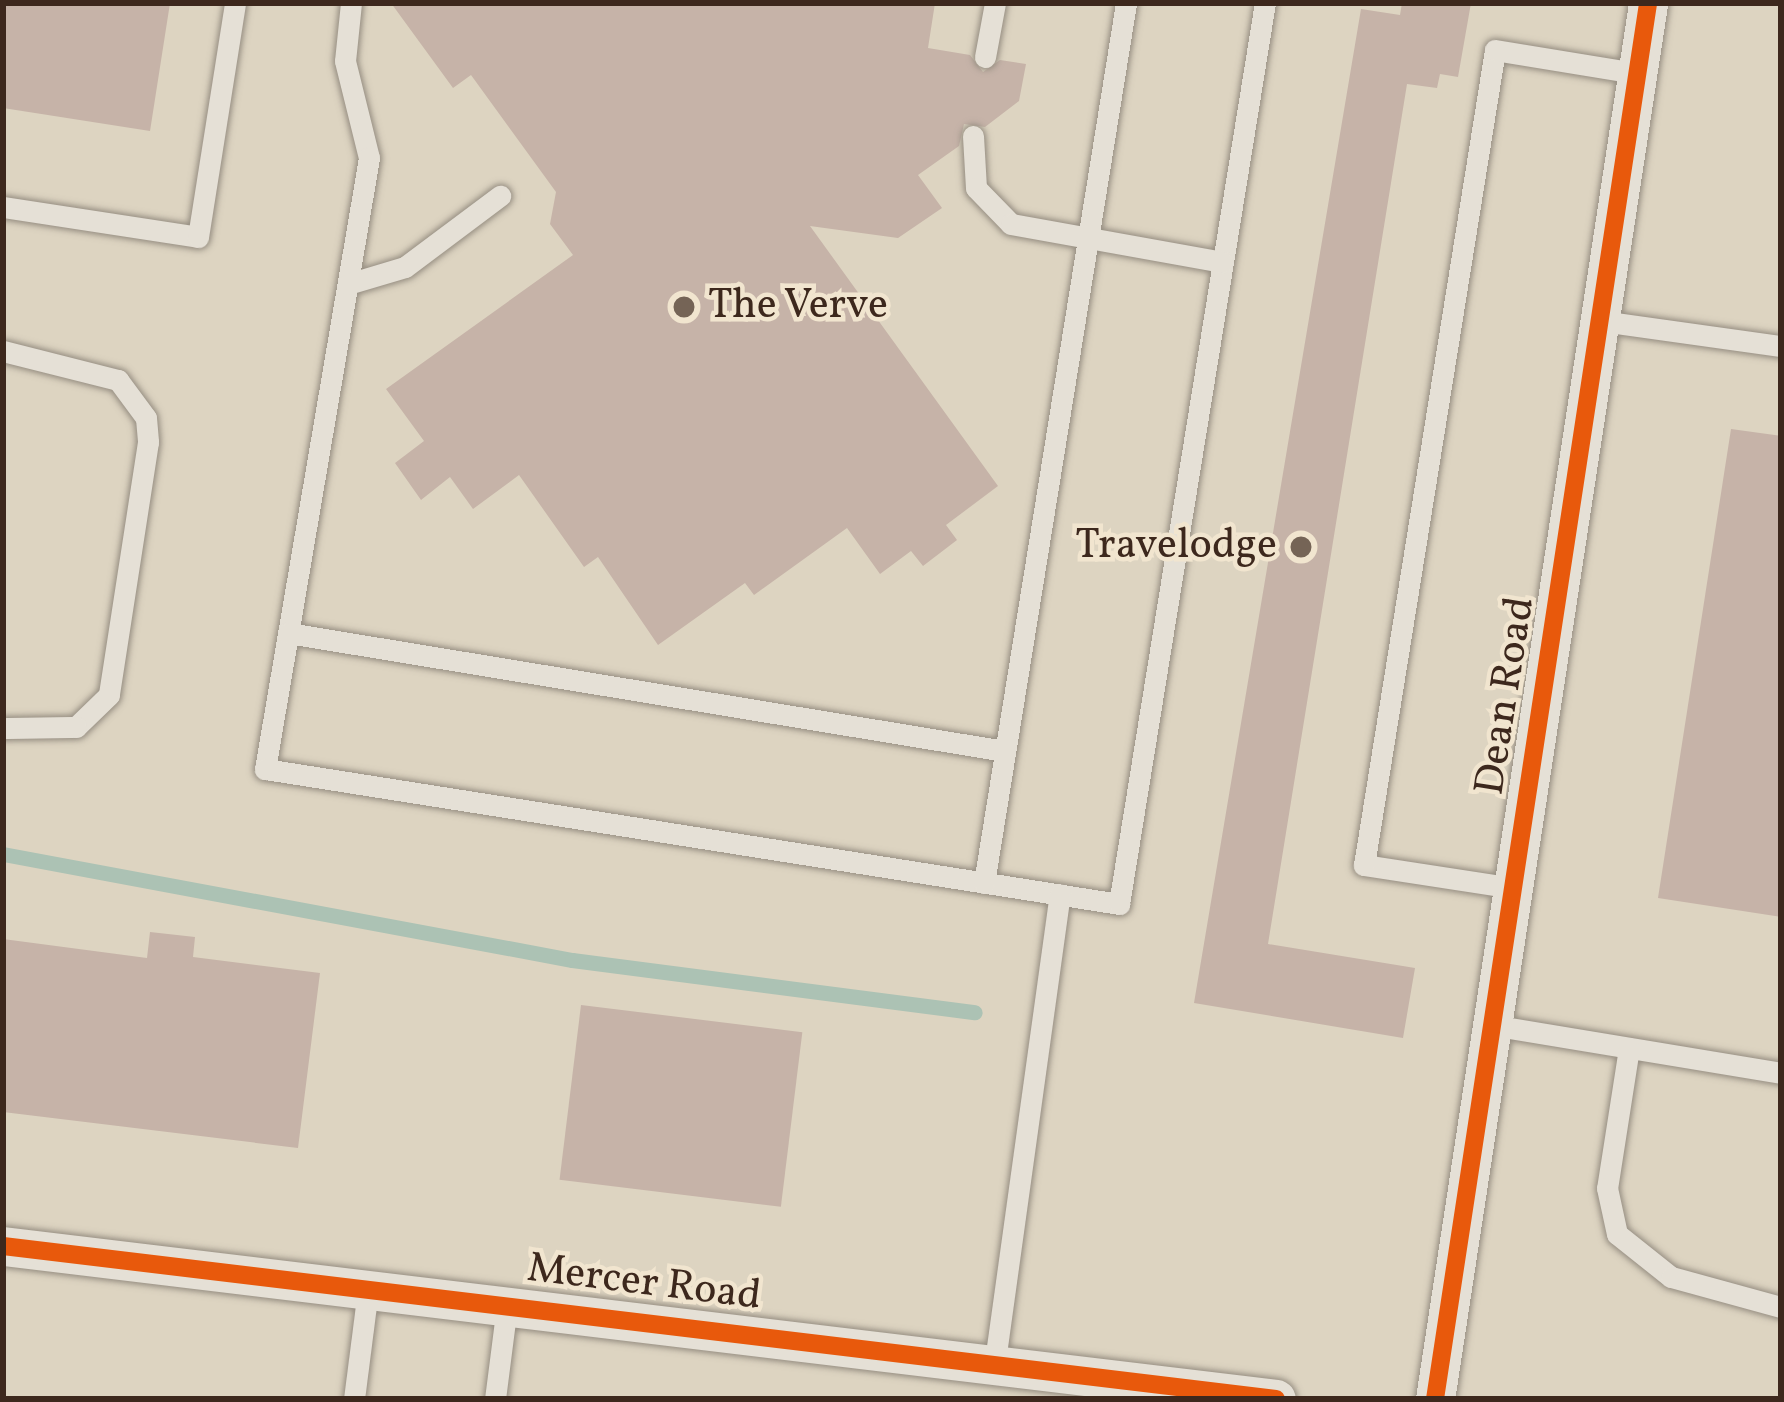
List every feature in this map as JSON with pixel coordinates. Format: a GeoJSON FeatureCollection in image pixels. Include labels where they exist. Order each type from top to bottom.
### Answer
{"type":"FeatureCollection","features":[{"type":"Feature","properties":{"kind":"street","name":"Dean Road"},"geometry":{"type":"LineString","coordinates":[[1436,1399],[1641,74],[1648,3]]}},
{"type":"Feature","properties":{"kind":"street","name":"Mercer Road"},"geometry":{"type":"LineString","coordinates":[[3,1246],[995,1361],[1276,1399]]}},
{"type":"Feature","properties":{"kind":"lane"},"geometry":{"type":"LineString","coordinates":[[3,207],[198,237],[235,3]]}},
{"type":"Feature","properties":{"kind":"lane"},"geometry":{"type":"LineString","coordinates":[[351,3],[345,62],[370,143],[265,769],[1119,904],[1265,3]]}},
{"type":"Feature","properties":{"kind":"lane"},"geometry":{"type":"LineString","coordinates":[[985,57],[995,3]]}},
{"type":"Feature","properties":{"kind":"lane"},"geometry":{"type":"LineString","coordinates":[[983,883],[1126,3]]}},
{"type":"Feature","properties":{"kind":"lane"},"geometry":{"type":"LineString","coordinates":[[1514,888],[1364,865],[1495,50],[1641,74]]}},
{"type":"Feature","properties":{"kind":"lane"},"geometry":{"type":"LineString","coordinates":[[973,136],[973,179],[994,212],[1022,228],[1223,262]]}},
{"type":"Feature","properties":{"kind":"lane"},"geometry":{"type":"LineString","coordinates":[[348,284],[405,267],[500,196]]}},
{"type":"Feature","properties":{"kind":"lane"},"geometry":{"type":"LineString","coordinates":[[1602,321],[1781,346]]}},
{"type":"Feature","properties":{"kind":"lane"},"geometry":{"type":"LineString","coordinates":[[3,351],[118,380],[146,418],[148,442],[109,695],[76,727],[3,728]]}},
{"type":"Feature","properties":{"kind":"lane"},"geometry":{"type":"LineString","coordinates":[[288,633],[1005,751]]}},
{"type":"Feature","properties":{"kind":"lane"},"geometry":{"type":"LineString","coordinates":[[995,1361],[1060,896]]}},
{"type":"Feature","properties":{"kind":"lane"},"geometry":{"type":"LineString","coordinates":[[1492,1025],[1781,1073]]}},
{"type":"Feature","properties":{"kind":"lane"},"geometry":{"type":"LineString","coordinates":[[1629,1048],[1607,1188],[1617,1234],[1671,1277],[1781,1307]]}},
{"type":"Feature","properties":{"kind":"lane"},"geometry":{"type":"LineString","coordinates":[[354,1399],[368,1288]]}},
{"type":"Feature","properties":{"kind":"lane"},"geometry":{"type":"LineString","coordinates":[[495,1399],[507,1305]]}},
{"type":"Feature","properties":{"kind":"building"},"geometry":{"type":"Polygon","coordinates":[[[3,3],[170,3],[150,131],[3,108],[3,3]]]}},
{"type":"Feature","properties":{"kind":"building","name":"The Verve"},"geometry":{"type":"Polygon","coordinates":[[[391,3],[935,3],[928,48],[970,55],[983,72],[1000,60],[1026,64],[1019,101],[985,127],[964,124],[959,146],[918,175],[942,208],[898,238],[810,226],[998,486],[946,525],[957,540],[923,566],[911,551],[880,574],[847,528],[754,595],[745,583],[658,645],[598,557],[584,567],[519,475],[473,509],[450,477],[421,500],[395,463],[424,441],[386,389],[573,255],[550,224],[556,192],[471,75],[453,88],[391,3]]]}},
{"type":"Feature","properties":{"kind":"building","name":"Travelodge"},"geometry":{"type":"Polygon","coordinates":[[[1402,3],[1471,3],[1458,77],[1440,74],[1437,88],[1407,84],[1268,944],[1415,968],[1403,1038],[1194,1003],[1361,9],[1400,15],[1402,3]]]}},
{"type":"Feature","properties":{"kind":"building"},"geometry":{"type":"Polygon","coordinates":[[[1731,429],[1781,436],[1781,917],[1658,898],[1731,429]]]}},
{"type":"Feature","properties":{"kind":"building"},"geometry":{"type":"Polygon","coordinates":[[[150,932],[195,937],[193,957],[320,973],[298,1148],[3,1112],[3,939],[147,958],[150,932]]]}},
{"type":"Feature","properties":{"kind":"building"},"geometry":{"type":"Polygon","coordinates":[[[581,1005],[802,1032],[781,1207],[560,1180],[581,1005]]]}},
{"type":"Feature","properties":{"kind":"waterway"},"geometry":{"type":"LineString","coordinates":[[3,854],[572,960],[975,1012]]}},
{"type":"Feature","properties":{"kind":"cycle path"},"geometry":{"type":"LineString","coordinates":[[1435,1399],[1648,3]]}},
{"type":"Feature","properties":{"kind":"cycle path"},"geometry":{"type":"LineString","coordinates":[[3,1246],[1276,1399]]}},
{"type":"Feature","properties":{"kind":"place","name":"The Verve"},"geometry":{"type":"Point","coordinates":[684,307]}},
{"type":"Feature","properties":{"kind":"place","name":"Travelodge"},"geometry":{"type":"Point","coordinates":[1301,547]}}]}
